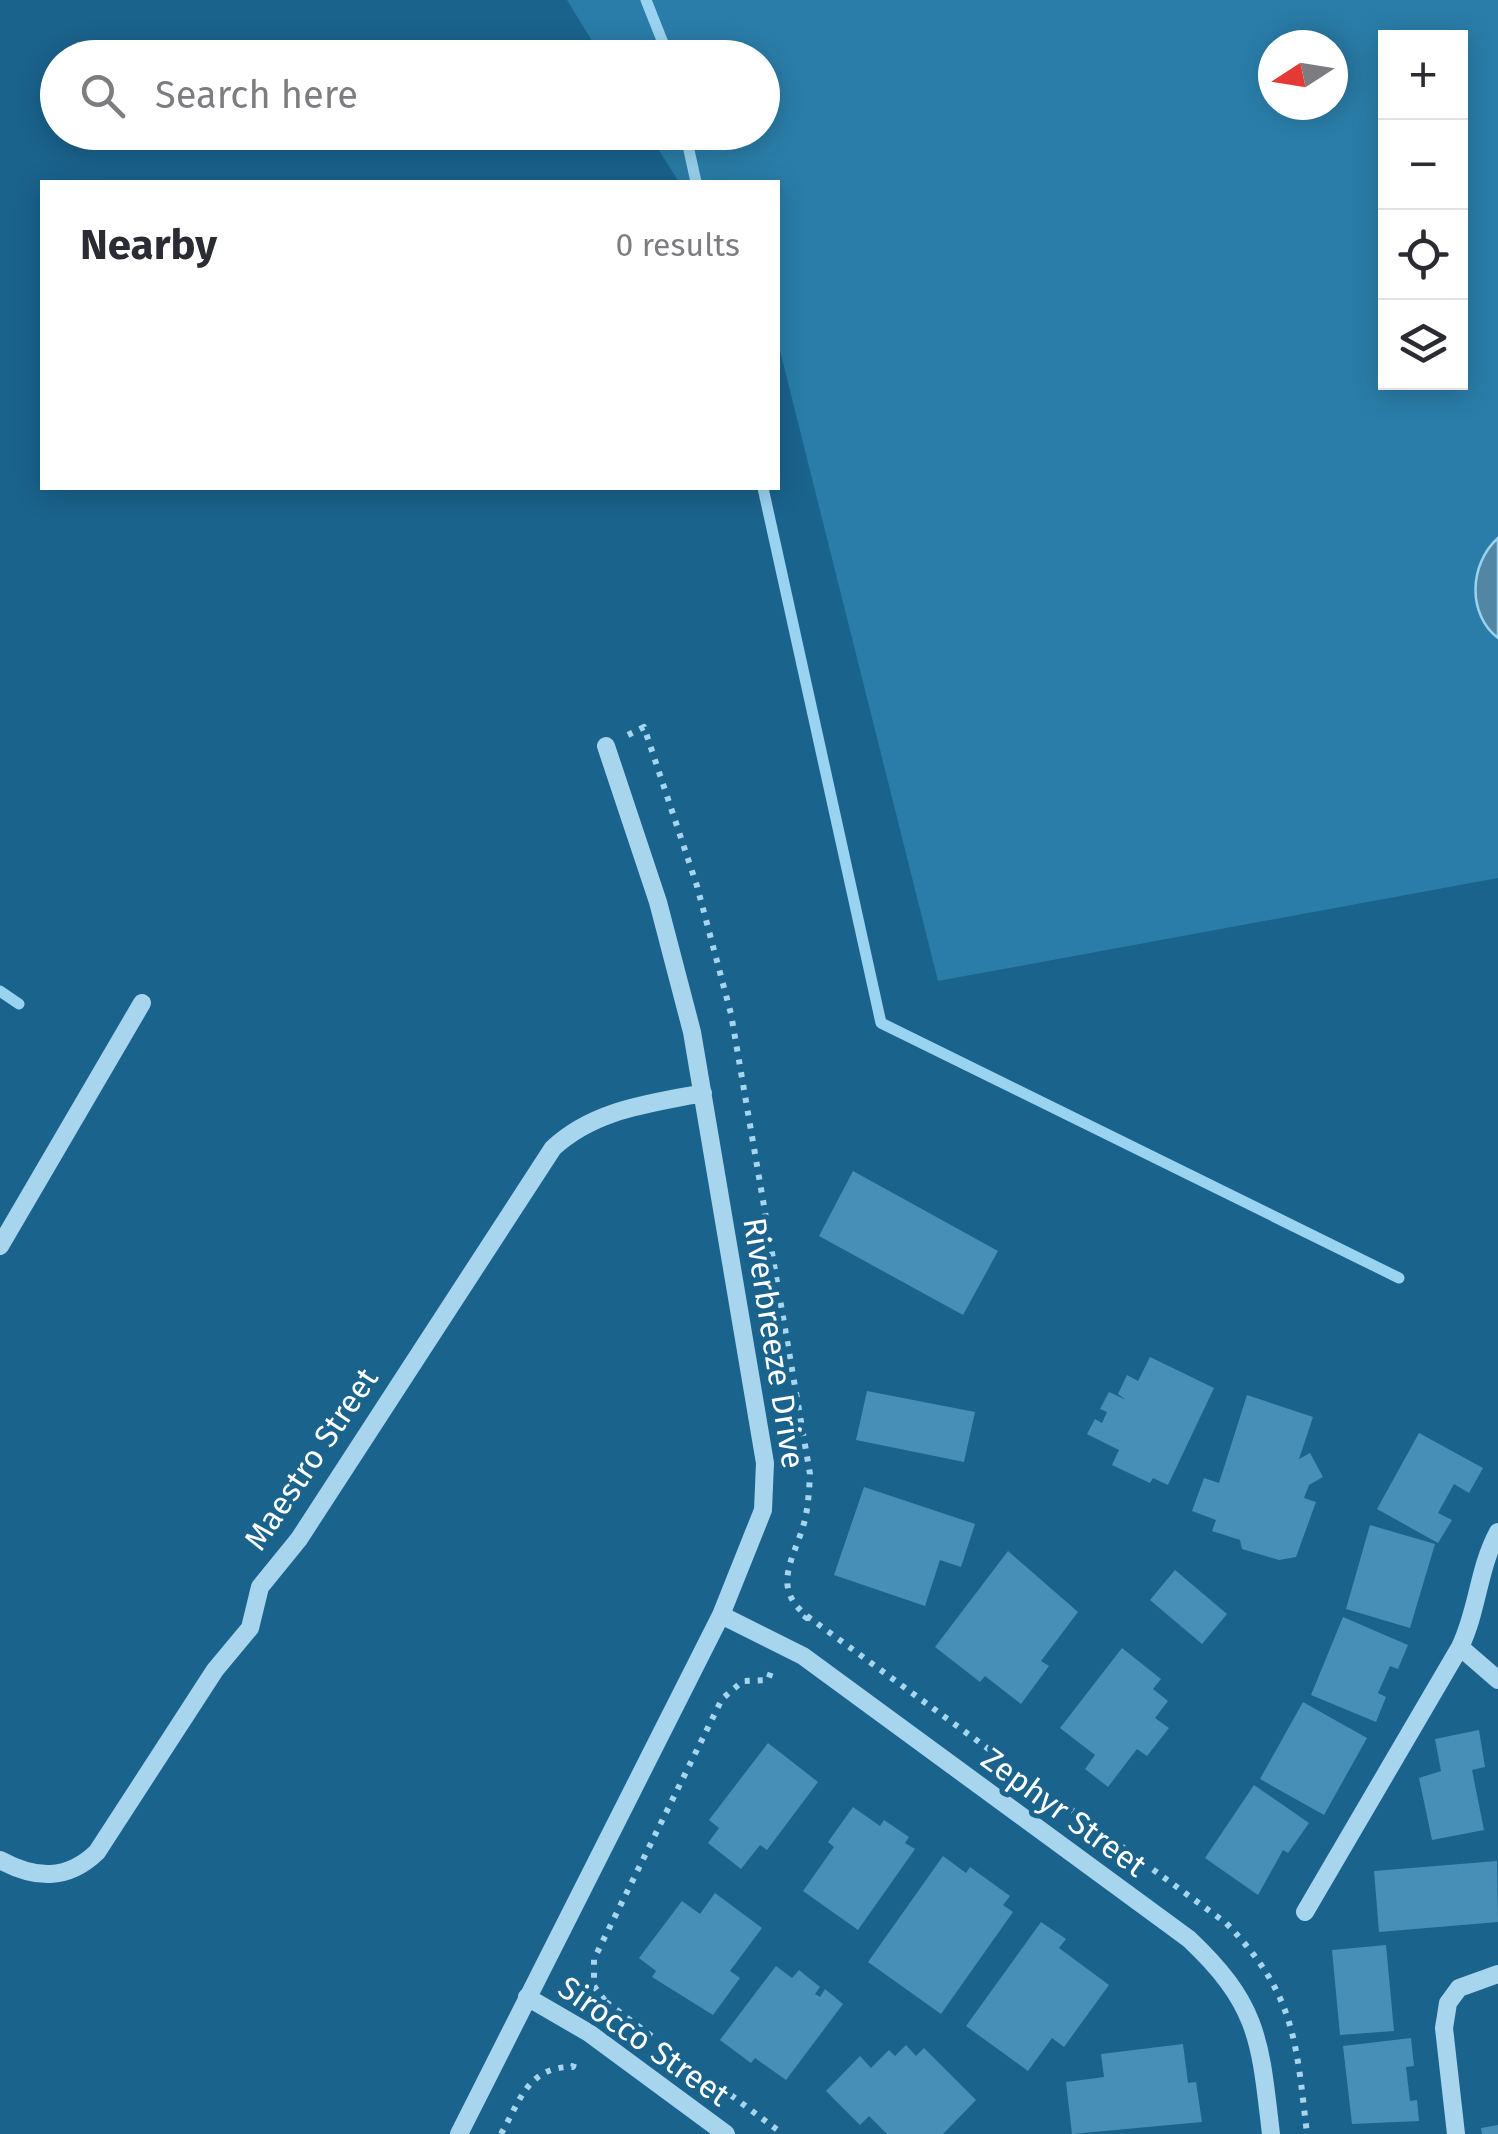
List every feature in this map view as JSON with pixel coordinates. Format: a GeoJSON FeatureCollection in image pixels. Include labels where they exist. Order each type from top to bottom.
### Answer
{"type":"FeatureCollection","features":[{"type":"Feature","properties":{"kind":"street","name":"Riverbreeze Drive"},"geometry":{"type":"LineString","coordinates":[[459,2134],[720,1615],[756,1532],[766,1480],[703,1094],[672,949],[606,746]]}},
{"type":"Feature","properties":{"kind":"street"},"geometry":{"type":"LineString","coordinates":[[0,1246],[142,1004]]}},
{"type":"Feature","properties":{"kind":"street","name":"Maestro Street"},"geometry":{"type":"LineString","coordinates":[[0,1860],[18,1870],[48,1876],[77,1867],[97,1852],[215,1670],[250,1628],[260,1587],[299,1539],[553,1148],[570,1132],[610,1113],[703,1094]]}},
{"type":"Feature","properties":{"kind":"street"},"geometry":{"type":"LineString","coordinates":[[1305,1912],[1460,1647],[1470,1626],[1481,1570],[1498,1532]]}},
{"type":"Feature","properties":{"kind":"street","name":"Zephyr Street"},"geometry":{"type":"LineString","coordinates":[[720,1615],[804,1656],[1190,1939],[1223,1973],[1250,2013],[1260,2045],[1271,2134]]}},
{"type":"Feature","properties":{"kind":"street"},"geometry":{"type":"LineString","coordinates":[[1460,1647],[1498,1680]]}},
{"type":"Feature","properties":{"kind":"street"},"geometry":{"type":"LineString","coordinates":[[1456,2134],[1444,2016],[1459,1988],[1498,1974]]}},
{"type":"Feature","properties":{"kind":"street","name":"Sirocco Street"},"geometry":{"type":"LineString","coordinates":[[526,1997],[589,2033],[726,2134]]}},
{"type":"Feature","properties":{"kind":"path"},"geometry":{"type":"LineString","coordinates":[[772,1670],[768,1680],[743,1681],[722,1698],[594,1959],[594,1986],[606,2002],[783,2134]]}},
{"type":"Feature","properties":{"kind":"path"},"geometry":{"type":"LineString","coordinates":[[599,2012],[606,2002]]}},
{"type":"Feature","properties":{"kind":"path"},"geometry":{"type":"LineString","coordinates":[[502,2134],[533,2078],[552,2068],[573,2067],[576,2058]]}},
{"type":"Feature","properties":{"kind":"shaded area"},"geometry":{"type":"Polygon","coordinates":[[[567,0],[1498,0],[1498,878],[938,981],[780,351],[780,180],[678,180],[659,150],[780,150],[780,40],[592,40],[567,0]]]}},
{"type":"Feature","properties":{"kind":"shaded area"},"geometry":{"type":"Polygon","coordinates":[[[1498,538],[1498,638],[1481,616],[1475,589],[1481,561],[1498,538]]]}},
{"type":"Feature","properties":{"kind":"building"},"geometry":{"type":"Polygon","coordinates":[[[853,1171],[998,1251],[963,1315],[819,1236],[853,1171]]]}},
{"type":"Feature","properties":{"kind":"building"},"geometry":{"type":"Polygon","coordinates":[[[1150,1357],[1214,1388],[1168,1485],[1153,1478],[1150,1483],[1112,1465],[1119,1450],[1087,1434],[1095,1419],[1102,1423],[1107,1412],[1100,1409],[1109,1392],[1126,1400],[1118,1394],[1127,1375],[1138,1381],[1150,1357]]]}},
{"type":"Feature","properties":{"kind":"building"},"geometry":{"type":"Polygon","coordinates":[[[867,1391],[975,1412],[964,1462],[856,1440],[867,1391]]]}},
{"type":"Feature","properties":{"kind":"building"},"geometry":{"type":"Polygon","coordinates":[[[1247,1395],[1313,1417],[1299,1459],[1310,1453],[1323,1477],[1309,1485],[1304,1498],[1316,1502],[1296,1557],[1279,1560],[1242,1549],[1240,1540],[1212,1531],[1216,1520],[1192,1511],[1204,1478],[1219,1483],[1247,1395]]]}},
{"type":"Feature","properties":{"kind":"building"},"geometry":{"type":"Polygon","coordinates":[[[1419,1433],[1483,1468],[1469,1493],[1454,1484],[1438,1513],[1452,1520],[1438,1543],[1377,1509],[1419,1433]]]}},
{"type":"Feature","properties":{"kind":"building"},"geometry":{"type":"Polygon","coordinates":[[[864,1487],[975,1524],[961,1567],[940,1560],[925,1606],[834,1575],[864,1487]]]}},
{"type":"Feature","properties":{"kind":"building"},"geometry":{"type":"Polygon","coordinates":[[[1370,1525],[1435,1544],[1410,1628],[1346,1609],[1370,1525]]]}},
{"type":"Feature","properties":{"kind":"building"},"geometry":{"type":"Polygon","coordinates":[[[1008,1551],[1078,1612],[1041,1661],[1049,1666],[1021,1704],[985,1676],[980,1682],[935,1647],[1008,1551]]]}},
{"type":"Feature","properties":{"kind":"building"},"geometry":{"type":"Polygon","coordinates":[[[1175,1570],[1227,1614],[1202,1644],[1150,1600],[1175,1570]]]}},
{"type":"Feature","properties":{"kind":"building"},"geometry":{"type":"Polygon","coordinates":[[[1343,1617],[1408,1645],[1398,1669],[1390,1666],[1378,1693],[1386,1697],[1376,1722],[1311,1695],[1343,1617]]]}},
{"type":"Feature","properties":{"kind":"building"},"geometry":{"type":"Polygon","coordinates":[[[1122,1648],[1161,1679],[1153,1689],[1168,1701],[1155,1718],[1169,1728],[1147,1756],[1137,1749],[1108,1787],[1085,1769],[1095,1755],[1060,1728],[1122,1648]]]}},
{"type":"Feature","properties":{"kind":"building"},"geometry":{"type":"Polygon","coordinates":[[[1303,1702],[1367,1738],[1324,1815],[1260,1779],[1303,1702]]]}},
{"type":"Feature","properties":{"kind":"building"},"geometry":{"type":"Polygon","coordinates":[[[1479,1730],[1485,1767],[1472,1770],[1484,1830],[1432,1840],[1419,1778],[1441,1771],[1435,1739],[1479,1730]]]}},
{"type":"Feature","properties":{"kind":"building"},"geometry":{"type":"Polygon","coordinates":[[[768,1743],[818,1782],[767,1850],[760,1845],[741,1869],[708,1843],[719,1828],[709,1820],[768,1743]]]}},
{"type":"Feature","properties":{"kind":"building"},"geometry":{"type":"Polygon","coordinates":[[[1254,1785],[1309,1823],[1288,1853],[1283,1850],[1258,1895],[1205,1858],[1254,1785]]]}},
{"type":"Feature","properties":{"kind":"building"},"geometry":{"type":"Polygon","coordinates":[[[853,1807],[880,1826],[884,1820],[909,1837],[905,1843],[915,1849],[858,1930],[803,1891],[834,1847],[828,1842],[853,1807]]]}},
{"type":"Feature","properties":{"kind":"building"},"geometry":{"type":"Polygon","coordinates":[[[943,1856],[966,1873],[970,1867],[1010,1896],[1003,1905],[1013,1912],[941,2014],[868,1962],[943,1856]]]}},
{"type":"Feature","properties":{"kind":"building"},"geometry":{"type":"Polygon","coordinates":[[[1497,1861],[1498,1922],[1379,1932],[1374,1871],[1497,1861]]]}},
{"type":"Feature","properties":{"kind":"building"},"geometry":{"type":"Polygon","coordinates":[[[715,1893],[762,1928],[730,1971],[740,1978],[713,2015],[652,1977],[656,1971],[639,1958],[682,1901],[700,1914],[715,1893]]]}},
{"type":"Feature","properties":{"kind":"building"},"geometry":{"type":"Polygon","coordinates":[[[1041,1922],[1066,1939],[1059,1948],[1109,1985],[1064,2047],[1052,2038],[1028,2071],[966,2026],[1041,1922]]]}},
{"type":"Feature","properties":{"kind":"building"},"geometry":{"type":"Polygon","coordinates":[[[1386,1945],[1394,2031],[1340,2035],[1332,1950],[1386,1945]]]}},
{"type":"Feature","properties":{"kind":"building"},"geometry":{"type":"Polygon","coordinates":[[[776,1966],[792,1978],[799,1970],[820,1987],[815,1994],[820,1997],[825,1989],[843,2004],[786,2080],[755,2058],[751,2063],[720,2040],[776,1966]]]}},
{"type":"Feature","properties":{"kind":"building"},"geometry":{"type":"Polygon","coordinates":[[[1411,2038],[1414,2066],[1406,2067],[1410,2101],[1417,2100],[1419,2121],[1352,2124],[1343,2046],[1411,2038]]]}},
{"type":"Feature","properties":{"kind":"building"},"geometry":{"type":"Polygon","coordinates":[[[1183,2044],[1188,2083],[1196,2082],[1202,2122],[1072,2134],[1066,2082],[1104,2077],[1101,2054],[1183,2044]]]}},
{"type":"Feature","properties":{"kind":"building"},"geometry":{"type":"Polygon","coordinates":[[[906,2045],[916,2056],[924,2048],[976,2100],[943,2134],[887,2134],[869,2116],[860,2125],[826,2091],[860,2056],[871,2068],[889,2050],[895,2056],[906,2045]]]}},
{"type":"Feature","properties":{"kind":"building"},"geometry":{"type":"Polygon","coordinates":[[[1498,2125],[1498,2134],[1482,2134],[1481,2128],[1498,2125]]]}},
{"type":"Feature","properties":{"kind":"waterway"},"geometry":{"type":"LineString","coordinates":[[646,0],[662,40]]}},
{"type":"Feature","properties":{"kind":"waterway"},"geometry":{"type":"LineString","coordinates":[[689,150],[696,180]]}},
{"type":"Feature","properties":{"kind":"waterway"},"geometry":{"type":"LineString","coordinates":[[763,490],[881,1023],[1399,1278]]}},
{"type":"Feature","properties":{"kind":"waterway"},"geometry":{"type":"LineString","coordinates":[[0,991],[19,1004]]}}]}
